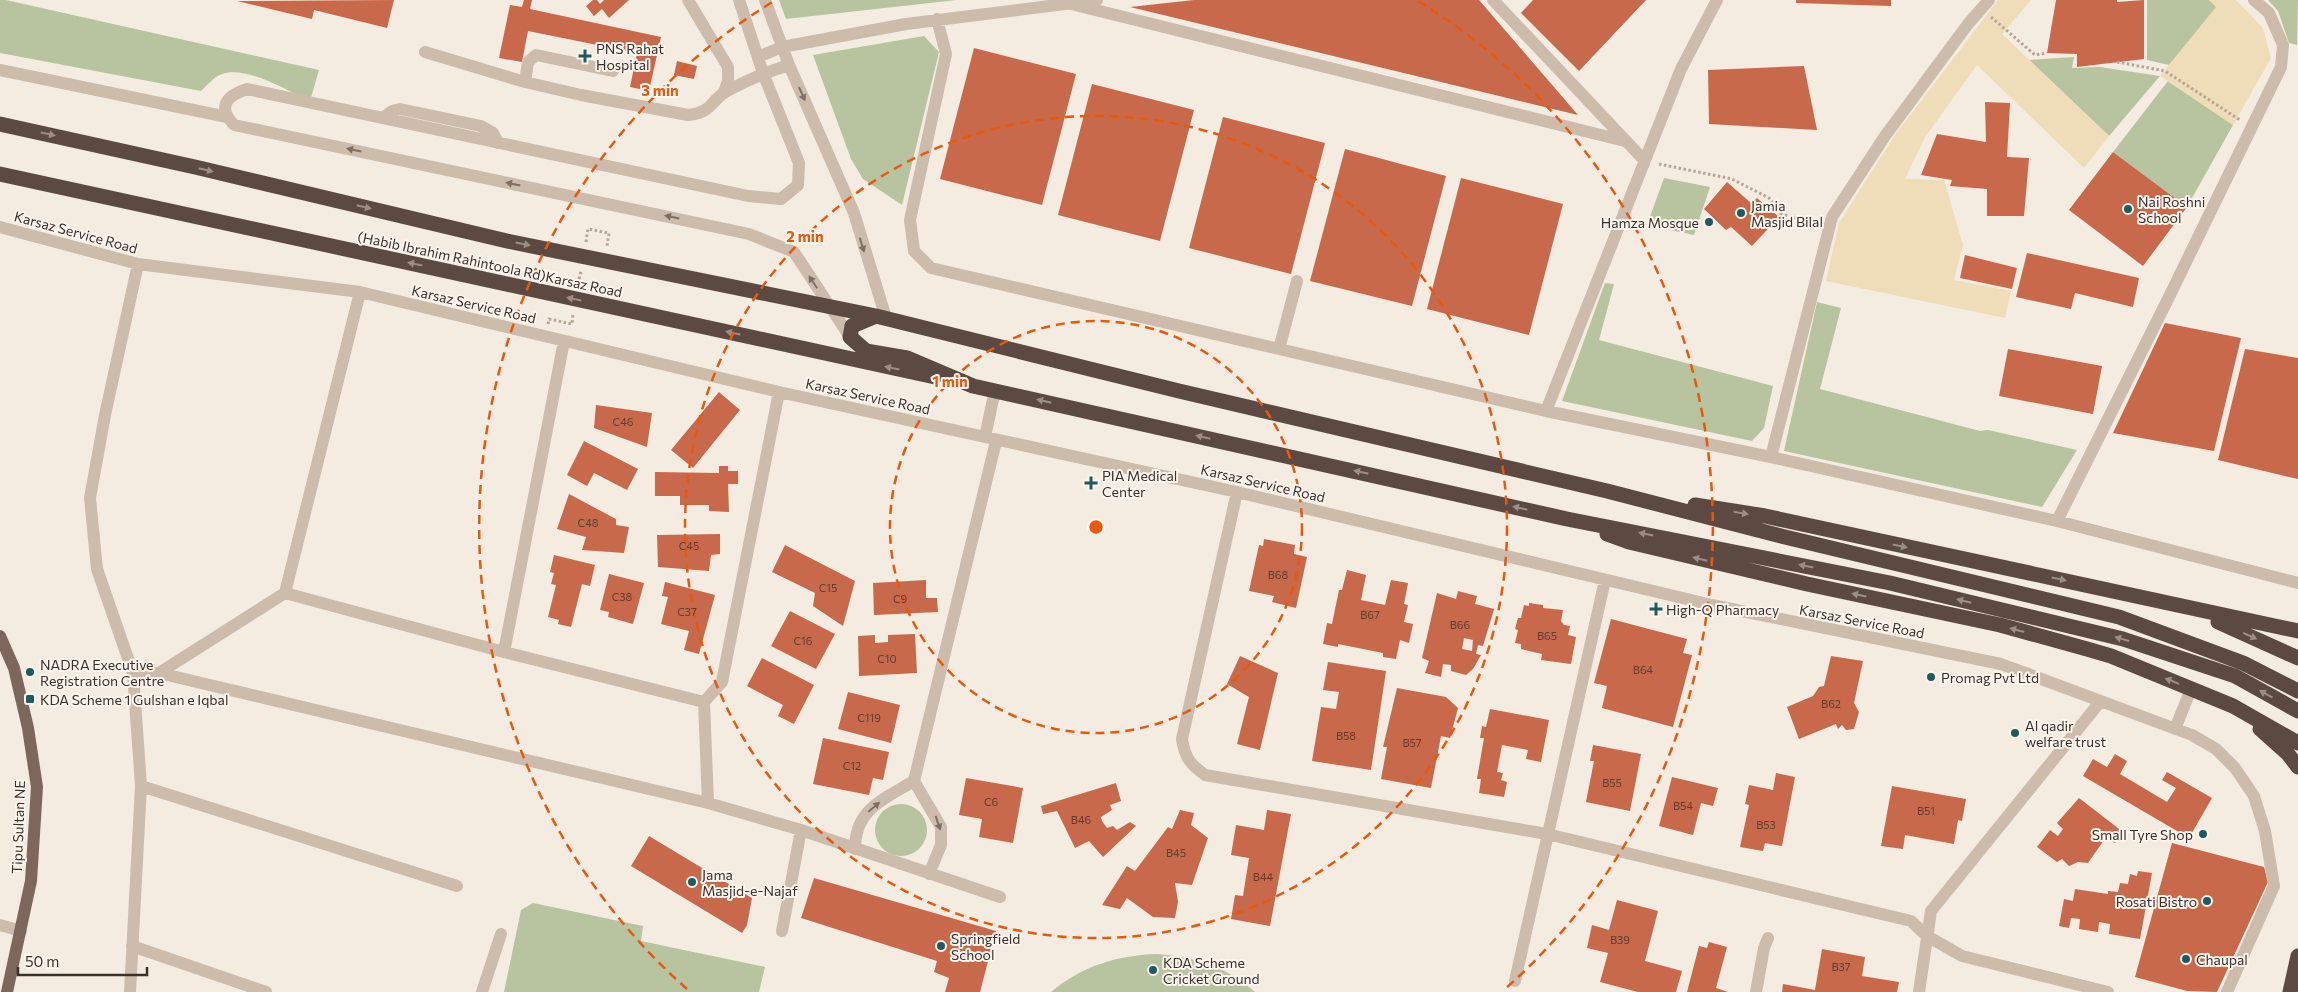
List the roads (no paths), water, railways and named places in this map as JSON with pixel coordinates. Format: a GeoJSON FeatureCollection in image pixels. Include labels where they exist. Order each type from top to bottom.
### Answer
{"type":"FeatureCollection","features":[{"type":"Feature","properties":{"kind":"highway"},"geometry":{"type":"LineString","coordinates":[[0,124],[195,167],[507,241],[881,317],[1179,391],[1607,491],[1785,537],[2119,617],[2243,663],[2298,691]]}},
{"type":"Feature","properties":{"kind":"highway","name":"(Habib Ibrahim Rahintoola Rd)Karsaz Road"},"geometry":{"type":"LineString","coordinates":[[0,174],[973,386]]}},
{"type":"Feature","properties":{"kind":"highway"},"geometry":{"type":"LineString","coordinates":[[881,317],[852,326],[850,337],[866,351],[906,358],[973,386],[1568,518],[1899,585],[2123,639],[2235,676],[2298,711]]}},
{"type":"Feature","properties":{"kind":"highway"},"geometry":{"type":"LineString","coordinates":[[1607,491],[1765,516],[2298,631]]}},
{"type":"Feature","properties":{"kind":"highway"},"geometry":{"type":"LineString","coordinates":[[1568,518],[1629,542],[1807,584],[2000,625],[2111,656],[2233,706],[2298,743]]}},
{"type":"Feature","properties":{"kind":"highway"},"geometry":{"type":"LineString","coordinates":[[2189,609],[2298,658]]}},
{"type":"Feature","properties":{"kind":"highway"},"geometry":{"type":"LineString","coordinates":[[2233,706],[2288,754],[2298,767]]}},
{"type":"Feature","properties":{"kind":"highway"},"geometry":{"type":"LineString","coordinates":[[2290,992],[2298,956]]}},
{"type":"Feature","properties":{"kind":"highway"},"geometry":{"type":"LineString","coordinates":[[2290,992],[2298,977]]}},
{"type":"Feature","properties":{"kind":"main road","name":"Tipu Sultan NE"},"geometry":{"type":"LineString","coordinates":[[0,636],[14,668],[28,728],[36,787],[31,881],[7,992]]}},
{"type":"Feature","properties":{"kind":"street"},"geometry":{"type":"LineString","coordinates":[[425,52],[524,82],[688,115],[699,114],[709,109],[724,92],[728,81],[728,67],[688,0]]}},
{"type":"Feature","properties":{"kind":"street"},"geometry":{"type":"LineString","coordinates":[[227,118],[225,108],[228,101],[235,93],[247,89],[748,196],[781,199],[798,185],[799,163],[763,73],[740,0]]}},
{"type":"Feature","properties":{"kind":"street"},"geometry":{"type":"LineString","coordinates":[[765,0],[789,65],[854,213],[881,317]]}},
{"type":"Feature","properties":{"kind":"street"},"geometry":{"type":"LineString","coordinates":[[758,58],[782,47],[937,19],[1097,0]]}},
{"type":"Feature","properties":{"kind":"street"},"geometry":{"type":"LineString","coordinates":[[1493,0],[1644,160]]}},
{"type":"Feature","properties":{"kind":"street"},"geometry":{"type":"LineString","coordinates":[[1546,411],[1681,69],[1717,0]]}},
{"type":"Feature","properties":{"kind":"street"},"geometry":{"type":"LineString","coordinates":[[2057,521],[2281,67],[2283,45],[2269,14],[2254,0]]}},
{"type":"Feature","properties":{"kind":"street"},"geometry":{"type":"LineString","coordinates":[[1067,3],[1626,141]]}},
{"type":"Feature","properties":{"kind":"street"},"geometry":{"type":"LineString","coordinates":[[1771,457],[1832,217],[1885,136],[1985,4]]}},
{"type":"Feature","properties":{"kind":"street"},"geometry":{"type":"LineString","coordinates":[[937,19],[946,54],[910,220],[914,251],[931,268],[1546,411],[1771,457],[2057,521],[2298,583]]}},
{"type":"Feature","properties":{"kind":"street"},"geometry":{"type":"LineString","coordinates":[[524,82],[528,62],[536,55],[613,71]]}},
{"type":"Feature","properties":{"kind":"street"},"geometry":{"type":"LineString","coordinates":[[724,92],[763,73],[789,65]]}},
{"type":"Feature","properties":{"kind":"street"},"geometry":{"type":"LineString","coordinates":[[0,70],[227,118],[234,125],[749,234],[794,252],[850,337]]}},
{"type":"Feature","properties":{"kind":"street","name":"Karsaz Service Road"},"geometry":{"type":"LineString","coordinates":[[0,227],[138,264],[360,292],[779,392],[1237,492],[1712,605],[2001,664],[2100,702],[2192,734],[2216,749],[2234,768],[2254,796],[2265,832],[2274,886],[2228,992]]}},
{"type":"Feature","properties":{"kind":"street"},"geometry":{"type":"LineString","coordinates":[[130,992],[141,786],[133,672],[98,569],[90,498],[105,415],[138,264]]}},
{"type":"Feature","properties":{"kind":"street"},"geometry":{"type":"LineString","coordinates":[[1279,349],[1297,281]]}},
{"type":"Feature","properties":{"kind":"street"},"geometry":{"type":"LineString","coordinates":[[158,673],[285,593],[360,292]]}},
{"type":"Feature","properties":{"kind":"street"},"geometry":{"type":"LineString","coordinates":[[504,652],[564,341]]}},
{"type":"Feature","properties":{"kind":"street"},"geometry":{"type":"LineString","coordinates":[[929,874],[941,845],[941,827],[914,781],[991,439],[995,390]]}},
{"type":"Feature","properties":{"kind":"street"},"geometry":{"type":"LineString","coordinates":[[708,803],[704,702],[722,682],[779,392]]}},
{"type":"Feature","properties":{"kind":"street"},"geometry":{"type":"LineString","coordinates":[[1237,492],[1182,739],[1184,752],[1192,765],[1205,775],[1224,780],[1547,834],[1911,922],[1927,936],[1962,956],[2108,992]]}},
{"type":"Feature","properties":{"kind":"street"},"geometry":{"type":"LineString","coordinates":[[1514,981],[1605,580]]}},
{"type":"Feature","properties":{"kind":"street"},"geometry":{"type":"LineString","coordinates":[[285,593],[504,652],[704,702]]}},
{"type":"Feature","properties":{"kind":"street"},"geometry":{"type":"LineString","coordinates":[[133,672],[158,673],[708,803],[801,830],[1000,897]]}},
{"type":"Feature","properties":{"kind":"street"},"geometry":{"type":"LineString","coordinates":[[2175,729],[2191,689]]}},
{"type":"Feature","properties":{"kind":"street"},"geometry":{"type":"LineString","coordinates":[[1919,992],[1931,911],[2100,702]]}},
{"type":"Feature","properties":{"kind":"street"},"geometry":{"type":"LineString","coordinates":[[856,849],[855,836],[862,818],[873,806],[914,781]]}},
{"type":"Feature","properties":{"kind":"street"},"geometry":{"type":"LineString","coordinates":[[141,786],[458,886]]}},
{"type":"Feature","properties":{"kind":"street"},"geometry":{"type":"LineString","coordinates":[[782,931],[801,830]]}},
{"type":"Feature","properties":{"kind":"street"},"geometry":{"type":"LineString","coordinates":[[0,925],[21,931]]}},
{"type":"Feature","properties":{"kind":"street"},"geometry":{"type":"LineString","coordinates":[[482,992],[501,934]]}},
{"type":"Feature","properties":{"kind":"street"},"geometry":{"type":"LineString","coordinates":[[1756,992],[1764,948],[1768,938]]}},
{"type":"Feature","properties":{"kind":"street"},"geometry":{"type":"LineString","coordinates":[[132,946],[266,992]]}},
{"type":"Feature","properties":{"kind":"place","name":"PNS Rahat Hospital"},"geometry":{"type":"Point","coordinates":[585,56]}},
{"type":"Feature","properties":{"kind":"place","name":"Nai Roshni School"},"geometry":{"type":"Point","coordinates":[2128,209]}},
{"type":"Feature","properties":{"kind":"place","name":"Jamia Masjid Bilal"},"geometry":{"type":"Point","coordinates":[1741,213]}},
{"type":"Feature","properties":{"kind":"place","name":"Hamza Mosque"},"geometry":{"type":"Point","coordinates":[1709,222]}},
{"type":"Feature","properties":{"kind":"place","name":"PIA Medical Center"},"geometry":{"type":"Point","coordinates":[1091,483]}},
{"type":"Feature","properties":{"kind":"place","name":"High-Q Pharmacy"},"geometry":{"type":"Point","coordinates":[1656,609]}},
{"type":"Feature","properties":{"kind":"place","name":"NADRA Executive Registration Centre"},"geometry":{"type":"Point","coordinates":[30,672]}},
{"type":"Feature","properties":{"kind":"place","name":"Promag Pvt Ltd"},"geometry":{"type":"Point","coordinates":[1931,677]}},
{"type":"Feature","properties":{"kind":"place","name":"KDA Scheme 1 Gulshan e Iqbal"},"geometry":{"type":"Point","coordinates":[30,699]}},
{"type":"Feature","properties":{"kind":"place","name":"Al qadir welfare trust"},"geometry":{"type":"Point","coordinates":[2015,733]}},
{"type":"Feature","properties":{"kind":"place","name":"Small Tyre Shop"},"geometry":{"type":"Point","coordinates":[2203,834]}},
{"type":"Feature","properties":{"kind":"place","name":"Jama Masjid-e-Najaf"},"geometry":{"type":"Point","coordinates":[692,882]}},
{"type":"Feature","properties":{"kind":"place","name":"Rosati Bistro"},"geometry":{"type":"Point","coordinates":[2207,901]}},
{"type":"Feature","properties":{"kind":"place","name":"Springfield School"},"geometry":{"type":"Point","coordinates":[941,946]}},
{"type":"Feature","properties":{"kind":"place","name":"Chaupal"},"geometry":{"type":"Point","coordinates":[2186,959]}},
{"type":"Feature","properties":{"kind":"place","name":"KDA Scheme Cricket Ground"},"geometry":{"type":"Point","coordinates":[1153,970]}}]}
